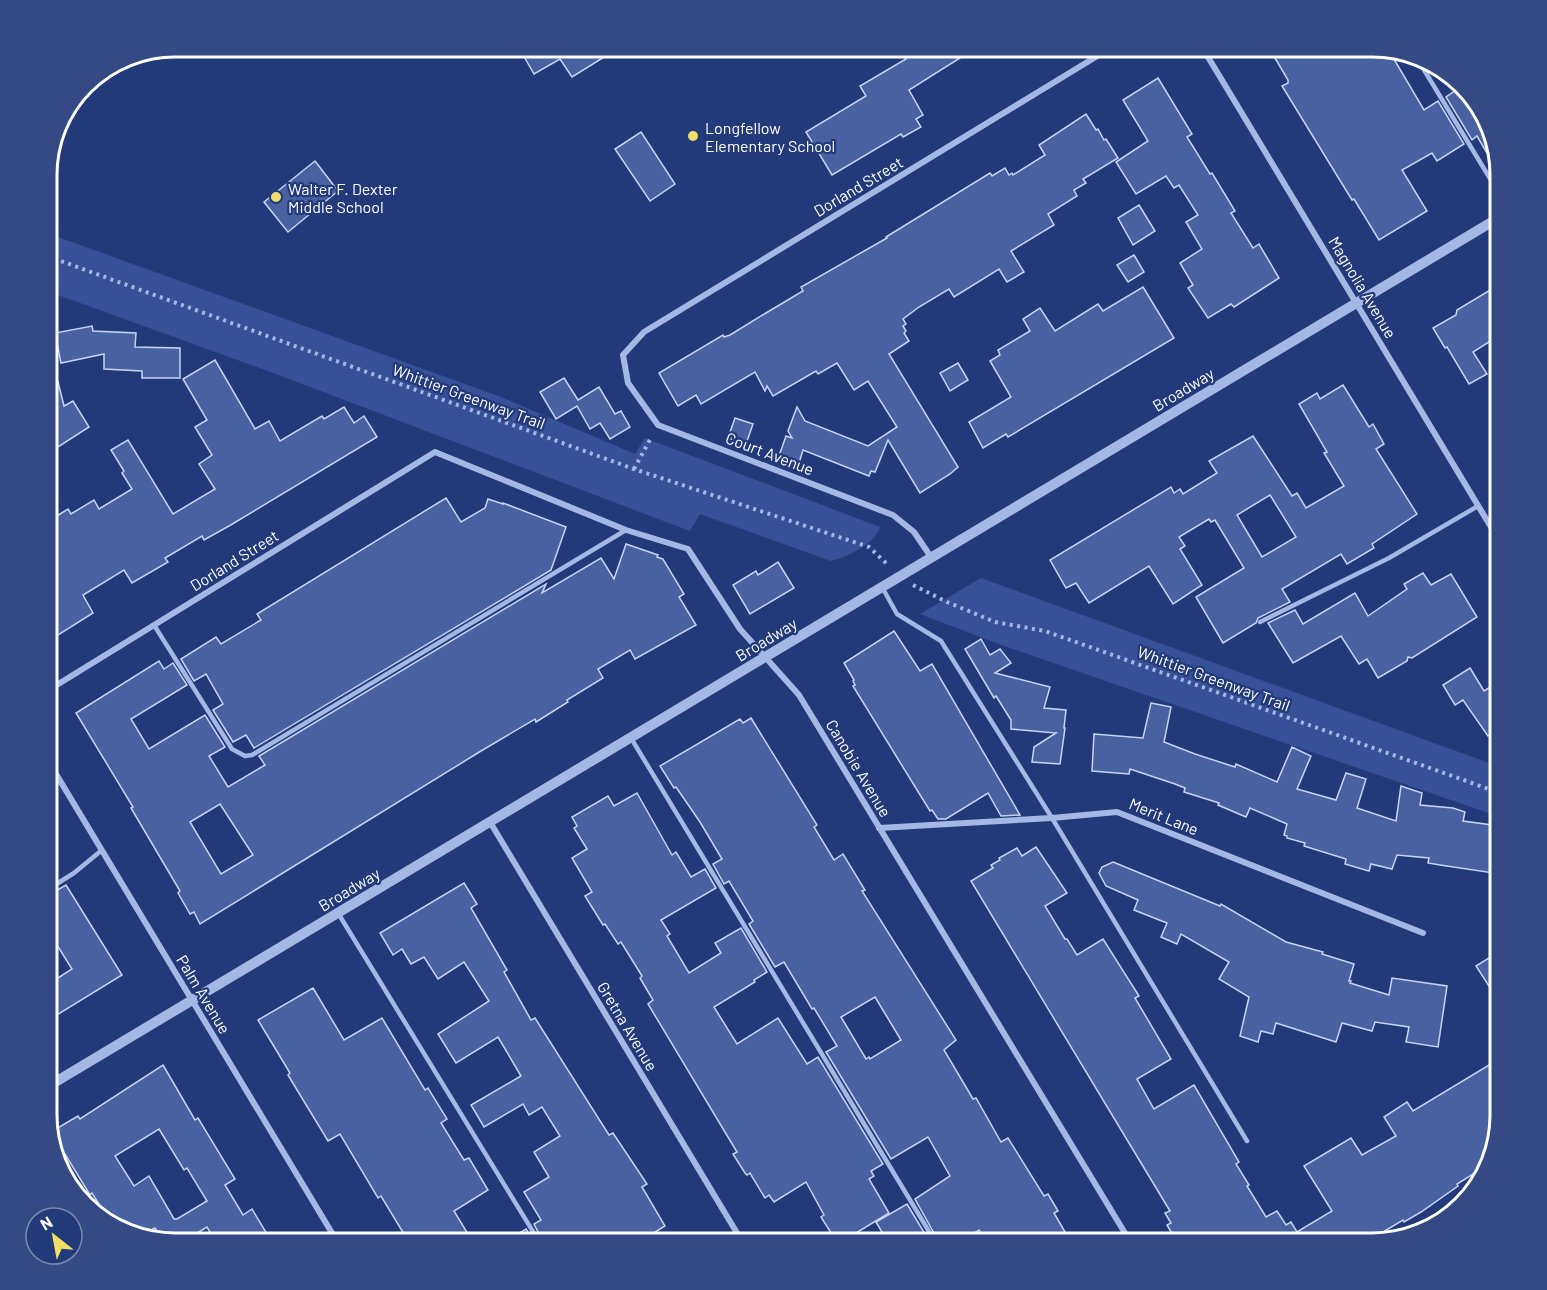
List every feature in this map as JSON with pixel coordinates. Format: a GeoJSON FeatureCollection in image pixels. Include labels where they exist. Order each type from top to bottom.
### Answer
{"type":"FeatureCollection","features":[{"type":"Feature","properties":{"kind":"street","name":"Dorland Street"},"geometry":{"type":"LineString","coordinates":[[658,425],[628,383],[623,355],[644,332],[1094,57]]}},
{"type":"Feature","properties":{"kind":"street","name":"Magnolia Avenue"},"geometry":{"type":"LineString","coordinates":[[1209,57],[1490,526]]}},
{"type":"Feature","properties":{"kind":"street","name":"Broadway"},"geometry":{"type":"LineString","coordinates":[[57,1081],[1490,223]]}},
{"type":"Feature","properties":{"kind":"street","name":"Court Avenue"},"geometry":{"type":"LineString","coordinates":[[658,425],[893,515],[914,532],[931,558]]}},
{"type":"Feature","properties":{"kind":"street","name":"Dorland Street"},"geometry":{"type":"LineString","coordinates":[[57,685],[435,452]]}},
{"type":"Feature","properties":{"kind":"street","name":"Canobie Avenue"},"geometry":{"type":"LineString","coordinates":[[435,452],[626,530],[688,549],[740,629],[799,695],[1124,1233]]}},
{"type":"Feature","properties":{"kind":"street","name":"Palm Avenue"},"geometry":{"type":"LineString","coordinates":[[57,776],[331,1233]]}},
{"type":"Feature","properties":{"kind":"street","name":"Merit Lane"},"geometry":{"type":"LineString","coordinates":[[879,828],[1117,812],[1423,933]]}},
{"type":"Feature","properties":{"kind":"street","name":"Gretna Avenue"},"geometry":{"type":"LineString","coordinates":[[490,822],[736,1233]]}},
{"type":"Feature","properties":{"kind":"lane"},"geometry":{"type":"LineString","coordinates":[[1424,69],[1490,179]]}},
{"type":"Feature","properties":{"kind":"lane"},"geometry":{"type":"LineString","coordinates":[[1260,622],[1389,558],[1478,506]]}},
{"type":"Feature","properties":{"kind":"lane"},"geometry":{"type":"LineString","coordinates":[[154,626],[232,749],[245,756],[252,755],[626,530]]}},
{"type":"Feature","properties":{"kind":"lane"},"geometry":{"type":"LineString","coordinates":[[882,587],[897,614],[941,641],[1052,818],[1246,1141]]}},
{"type":"Feature","properties":{"kind":"lane"},"geometry":{"type":"LineString","coordinates":[[631,738],[929,1233]]}},
{"type":"Feature","properties":{"kind":"lane"},"geometry":{"type":"LineString","coordinates":[[57,884],[102,850]]}},
{"type":"Feature","properties":{"kind":"lane"},"geometry":{"type":"LineString","coordinates":[[338,913],[533,1233]]}},
{"type":"Feature","properties":{"kind":"path","name":"Whittier Greenway Trail"},"geometry":{"type":"LineString","coordinates":[[57,260],[634,469],[869,547],[882,560]]}},
{"type":"Feature","properties":{"kind":"path"},"geometry":{"type":"LineString","coordinates":[[634,469],[658,425]]}},
{"type":"Feature","properties":{"kind":"path","name":"Whittier Greenway Trail"},"geometry":{"type":"LineString","coordinates":[[919,589],[995,622],[1046,631],[1490,789]]}},
{"type":"Feature","properties":{"kind":"shaded area"},"geometry":{"type":"Polygon","coordinates":[[[57,237],[501,397],[635,454],[645,438],[880,527],[867,544],[831,561],[700,514],[690,531],[273,373],[57,295],[57,237]]]}},
{"type":"Feature","properties":{"kind":"shaded area"},"geometry":{"type":"Polygon","coordinates":[[[981,578],[1490,763],[1490,814],[1007,647],[920,614],[981,578]]]}},
{"type":"Feature","properties":{"kind":"building"},"geometry":{"type":"Polygon","coordinates":[[[524,57],[604,57],[572,77],[560,59],[534,74],[524,57]]]}},
{"type":"Feature","properties":{"kind":"building"},"geometry":{"type":"Polygon","coordinates":[[[905,57],[962,57],[909,90],[923,115],[916,119],[921,127],[903,137],[901,134],[832,175],[806,132],[866,96],[860,86],[906,59],[905,57]]]}},
{"type":"Feature","properties":{"kind":"building"},"geometry":{"type":"Polygon","coordinates":[[[1274,57],[1394,59],[1424,110],[1438,101],[1464,144],[1437,161],[1432,153],[1402,170],[1427,211],[1379,240],[1282,86],[1288,83],[1274,57]]]}},
{"type":"Feature","properties":{"kind":"building"},"geometry":{"type":"Polygon","coordinates":[[[1158,78],[1192,134],[1187,137],[1235,211],[1231,213],[1253,248],[1259,244],[1279,278],[1234,307],[1231,304],[1208,318],[1188,288],[1193,285],[1180,263],[1202,249],[1186,222],[1198,215],[1179,185],[1174,188],[1166,176],[1136,194],[1116,162],[1148,141],[1123,100],[1158,78]]]}},
{"type":"Feature","properties":{"kind":"building"},"geometry":{"type":"Polygon","coordinates":[[[1455,91],[1466,103],[1484,137],[1488,155],[1477,136],[1472,140],[1446,97],[1455,91]]]}},
{"type":"Feature","properties":{"kind":"building"},"geometry":{"type":"Polygon","coordinates":[[[1086,114],[1118,158],[1083,179],[1086,183],[1074,190],[1077,196],[1048,214],[1054,225],[1011,251],[1024,272],[1007,282],[999,269],[954,297],[949,289],[919,307],[903,319],[906,324],[903,326],[906,331],[904,333],[909,341],[889,354],[958,467],[950,474],[920,493],[888,440],[875,472],[871,471],[869,476],[803,450],[799,463],[779,456],[786,436],[792,438],[788,431],[797,407],[805,421],[868,446],[897,427],[868,381],[854,390],[837,363],[818,374],[816,371],[773,396],[767,386],[765,391],[755,372],[701,404],[696,395],[678,406],[659,373],[723,335],[724,337],[730,335],[803,291],[801,287],[887,238],[990,173],[992,176],[1005,168],[1009,175],[1012,173],[1013,175],[1045,155],[1039,145],[1086,114]]]}},
{"type":"Feature","properties":{"kind":"building"},"geometry":{"type":"Polygon","coordinates":[[[641,132],[675,184],[650,201],[615,149],[641,132]]]}},
{"type":"Feature","properties":{"kind":"building"},"geometry":{"type":"Polygon","coordinates":[[[315,161],[338,191],[288,232],[264,202],[315,161]]]}},
{"type":"Feature","properties":{"kind":"building"},"geometry":{"type":"Polygon","coordinates":[[[1139,205],[1155,231],[1133,245],[1118,218],[1139,205]]]}},
{"type":"Feature","properties":{"kind":"building"},"geometry":{"type":"Polygon","coordinates":[[[1134,255],[1144,272],[1128,282],[1117,265],[1134,255]]]}},
{"type":"Feature","properties":{"kind":"building"},"geometry":{"type":"Polygon","coordinates":[[[1143,287],[1174,338],[1008,437],[1006,434],[983,448],[969,422],[1011,397],[990,361],[1000,355],[998,350],[1030,331],[1023,319],[1040,308],[1055,331],[1098,304],[1103,311],[1143,287]]]}},
{"type":"Feature","properties":{"kind":"building"},"geometry":{"type":"Polygon","coordinates":[[[1490,290],[1490,341],[1473,352],[1487,374],[1469,384],[1433,328],[1456,315],[1457,310],[1490,290]]]}},
{"type":"Feature","properties":{"kind":"building"},"geometry":{"type":"Polygon","coordinates":[[[92,326],[93,331],[136,333],[135,347],[180,348],[180,378],[142,378],[142,371],[104,369],[104,354],[61,363],[57,333],[92,326]]]}},
{"type":"Feature","properties":{"kind":"building"},"geometry":{"type":"Polygon","coordinates":[[[215,360],[255,429],[269,421],[280,441],[322,416],[324,419],[344,407],[354,423],[364,416],[377,437],[229,526],[204,540],[202,536],[165,558],[168,562],[132,583],[124,570],[83,595],[93,613],[57,636],[57,516],[68,509],[71,514],[94,500],[99,509],[132,489],[111,450],[128,440],[173,514],[215,489],[199,464],[212,455],[195,427],[207,420],[183,379],[215,360]]]}},
{"type":"Feature","properties":{"kind":"building"},"geometry":{"type":"Polygon","coordinates":[[[958,363],[968,380],[950,391],[940,373],[958,363]]]}},
{"type":"Feature","properties":{"kind":"building"},"geometry":{"type":"Polygon","coordinates":[[[57,378],[64,406],[73,401],[89,427],[58,447],[57,378]]]}},
{"type":"Feature","properties":{"kind":"building"},"geometry":{"type":"Polygon","coordinates":[[[564,378],[578,400],[599,387],[615,414],[621,411],[630,427],[610,439],[600,423],[590,429],[577,406],[556,419],[540,392],[564,378]]]}},
{"type":"Feature","properties":{"kind":"building"},"geometry":{"type":"Polygon","coordinates":[[[1343,385],[1369,427],[1373,424],[1384,444],[1376,449],[1417,514],[1372,544],[1374,548],[1347,564],[1341,554],[1282,589],[1290,602],[1258,618],[1256,623],[1223,643],[1196,597],[1244,568],[1215,520],[1211,522],[1209,519],[1179,537],[1185,546],[1180,549],[1202,585],[1173,604],[1149,566],[1089,603],[1076,583],[1066,588],[1050,560],[1171,487],[1174,493],[1180,489],[1183,494],[1217,473],[1209,461],[1253,436],[1292,496],[1297,493],[1306,508],[1344,486],[1299,404],[1317,393],[1320,399],[1343,385]],[[1270,495],[1237,515],[1262,557],[1296,537],[1270,495]]]}},
{"type":"Feature","properties":{"kind":"building"},"geometry":{"type":"Polygon","coordinates":[[[735,418],[753,424],[746,444],[728,438],[735,418]]]}},
{"type":"Feature","properties":{"kind":"building"},"geometry":{"type":"Polygon","coordinates":[[[446,498],[461,522],[485,508],[488,499],[566,527],[551,570],[254,748],[246,735],[233,742],[213,710],[223,704],[206,674],[194,681],[181,659],[216,637],[221,644],[261,620],[257,614],[446,498]]]}},
{"type":"Feature","properties":{"kind":"building"},"geometry":{"type":"Polygon","coordinates":[[[626,544],[658,555],[657,557],[663,559],[684,594],[679,597],[696,625],[635,659],[630,650],[598,669],[603,678],[567,700],[568,702],[481,751],[200,924],[194,912],[190,914],[178,893],[180,891],[131,808],[133,807],[76,713],[159,661],[164,669],[173,663],[187,685],[131,719],[149,749],[205,715],[225,747],[209,756],[228,787],[265,765],[259,756],[546,584],[542,593],[601,558],[614,579],[626,544]],[[220,804],[190,822],[221,874],[253,855],[220,804]]]}},
{"type":"Feature","properties":{"kind":"building"},"geometry":{"type":"Polygon","coordinates":[[[778,562],[794,588],[750,614],[733,585],[756,571],[758,575],[778,562]]]}},
{"type":"Feature","properties":{"kind":"building"},"geometry":{"type":"Polygon","coordinates":[[[1423,573],[1431,585],[1451,574],[1477,617],[1412,658],[1408,657],[1407,661],[1378,678],[1367,659],[1359,664],[1341,636],[1293,663],[1268,623],[1295,610],[1303,624],[1355,593],[1368,616],[1407,589],[1404,584],[1423,573]]]}},
{"type":"Feature","properties":{"kind":"building"},"geometry":{"type":"Polygon","coordinates":[[[894,631],[920,671],[932,664],[1020,815],[1001,816],[988,793],[946,819],[938,819],[932,810],[930,811],[853,686],[855,685],[854,680],[844,663],[894,631]]]}},
{"type":"Feature","properties":{"kind":"building"},"geometry":{"type":"Polygon","coordinates":[[[981,639],[990,655],[1000,649],[1011,663],[995,673],[1050,687],[1044,708],[1066,710],[1060,764],[1032,762],[1034,747],[1056,733],[1011,729],[1011,720],[996,696],[994,698],[965,649],[981,639]]]}},
{"type":"Feature","properties":{"kind":"building"},"geometry":{"type":"Polygon","coordinates":[[[1470,668],[1484,691],[1490,687],[1490,735],[1488,736],[1463,700],[1455,705],[1443,685],[1470,668]]]}},
{"type":"Feature","properties":{"kind":"building"},"geometry":{"type":"Polygon","coordinates":[[[1151,703],[1171,707],[1164,742],[1235,767],[1236,764],[1277,782],[1292,747],[1311,756],[1297,789],[1336,800],[1346,773],[1366,779],[1357,808],[1396,821],[1401,786],[1422,793],[1420,805],[1453,808],[1465,812],[1463,821],[1490,825],[1490,872],[1428,863],[1429,858],[1397,855],[1392,869],[1371,864],[1369,871],[1345,864],[1346,859],[1304,846],[1305,843],[1287,838],[1284,835],[1287,824],[1250,808],[1246,817],[1218,805],[1219,803],[1184,792],[1185,788],[1130,769],[1129,774],[1092,771],[1094,734],[1143,738],[1151,703]]]}},
{"type":"Feature","properties":{"kind":"building"},"geometry":{"type":"Polygon","coordinates":[[[751,718],[817,825],[814,827],[834,860],[843,854],[865,890],[862,891],[956,1040],[944,1050],[973,1099],[976,1098],[1001,1142],[1008,1138],[1044,1196],[1048,1194],[1058,1211],[1054,1213],[1066,1233],[981,1233],[979,1230],[974,1233],[934,1233],[915,1199],[950,1176],[928,1137],[891,1159],[826,1052],[837,1046],[784,962],[775,967],[749,924],[753,921],[729,881],[724,884],[713,864],[722,859],[700,822],[660,766],[740,719],[743,723],[751,718]],[[875,997],[841,1017],[866,1059],[869,1057],[870,1059],[901,1040],[875,997]]]}},
{"type":"Feature","properties":{"kind":"building"},"geometry":{"type":"Polygon","coordinates":[[[637,793],[672,855],[676,852],[691,877],[705,869],[716,888],[661,920],[670,934],[667,936],[689,973],[721,953],[715,943],[741,928],[767,972],[714,1007],[737,1044],[778,1018],[807,1064],[818,1057],[883,1164],[871,1171],[874,1176],[869,1179],[889,1213],[856,1233],[831,1233],[821,1217],[824,1215],[806,1182],[774,1202],[769,1195],[765,1198],[750,1173],[747,1175],[745,1173],[733,1154],[737,1152],[648,1004],[653,1000],[640,978],[642,976],[621,942],[618,944],[605,924],[603,925],[585,896],[592,892],[572,858],[587,849],[574,828],[577,826],[572,817],[608,796],[614,806],[637,793]]]}},
{"type":"Feature","properties":{"kind":"building"},"geometry":{"type":"Polygon","coordinates":[[[1036,847],[1067,893],[1045,906],[1077,955],[1103,939],[1139,996],[1135,998],[1171,1059],[1137,1079],[1154,1109],[1194,1085],[1239,1162],[1236,1164],[1266,1217],[1277,1211],[1286,1225],[1291,1222],[1297,1232],[1332,1211],[1304,1166],[1351,1138],[1362,1155],[1396,1136],[1384,1117],[1407,1102],[1413,1111],[1490,1064],[1488,1138],[1474,1173],[1421,1212],[1382,1233],[1172,1233],[1167,1225],[1171,1223],[1165,1213],[1170,1211],[971,881],[993,868],[991,865],[1000,860],[999,858],[1017,848],[1022,856],[1036,847]]]}},
{"type":"Feature","properties":{"kind":"building"},"geometry":{"type":"Polygon","coordinates":[[[1113,862],[1220,906],[1221,904],[1286,942],[1323,952],[1322,954],[1354,964],[1350,983],[1389,995],[1392,978],[1447,986],[1438,1047],[1406,1042],[1409,1027],[1375,1022],[1372,1031],[1342,1023],[1336,1042],[1276,1023],[1273,1034],[1261,1031],[1258,1042],[1240,1036],[1249,997],[1219,979],[1229,962],[1181,934],[1177,944],[1161,937],[1167,923],[1134,910],[1138,900],[1106,886],[1099,873],[1102,867],[1113,862]]]}},
{"type":"Feature","properties":{"kind":"building"},"geometry":{"type":"Polygon","coordinates":[[[464,883],[477,904],[471,908],[507,970],[504,972],[531,1020],[535,1018],[609,1135],[613,1133],[647,1184],[642,1187],[665,1226],[654,1233],[538,1233],[534,1224],[541,1220],[524,1192],[549,1177],[534,1152],[560,1136],[542,1107],[529,1115],[523,1104],[484,1127],[471,1105],[521,1076],[498,1037],[456,1063],[438,1034],[489,1001],[464,962],[438,979],[424,957],[411,964],[402,949],[393,955],[380,933],[464,883]]]}},
{"type":"Feature","properties":{"kind":"building"},"geometry":{"type":"Polygon","coordinates":[[[66,885],[122,975],[57,1015],[57,979],[72,969],[57,945],[57,890],[66,885]]]}},
{"type":"Feature","properties":{"kind":"building"},"geometry":{"type":"Polygon","coordinates":[[[1490,957],[1490,988],[1476,966],[1490,957]]]}},
{"type":"Feature","properties":{"kind":"building"},"geometry":{"type":"Polygon","coordinates":[[[313,988],[344,1040],[382,1018],[425,1090],[428,1088],[447,1119],[441,1123],[464,1160],[469,1158],[488,1190],[454,1211],[467,1233],[403,1233],[381,1196],[378,1198],[340,1134],[328,1141],[258,1020],[313,988]]]}},
{"type":"Feature","properties":{"kind":"building"},"geometry":{"type":"Polygon","coordinates":[[[163,1065],[195,1120],[198,1118],[235,1179],[225,1185],[243,1215],[252,1209],[266,1233],[211,1233],[207,1227],[197,1233],[157,1232],[155,1228],[150,1230],[137,1227],[103,1209],[92,1193],[90,1195],[61,1146],[58,1128],[78,1116],[80,1119],[163,1065]],[[159,1129],[115,1156],[134,1186],[149,1176],[174,1219],[207,1201],[187,1168],[184,1170],[159,1129]]]}},
{"type":"Feature","properties":{"kind":"building"},"geometry":{"type":"Polygon","coordinates":[[[907,1204],[924,1233],[882,1233],[876,1222],[907,1204]]]}},
{"type":"Feature","properties":{"kind":"place","name":"Longfellow Elementary School"},"geometry":{"type":"Point","coordinates":[693,136]}},
{"type":"Feature","properties":{"kind":"place","name":"Walter F. Dexter Middle School"},"geometry":{"type":"Point","coordinates":[276,197]}}]}
